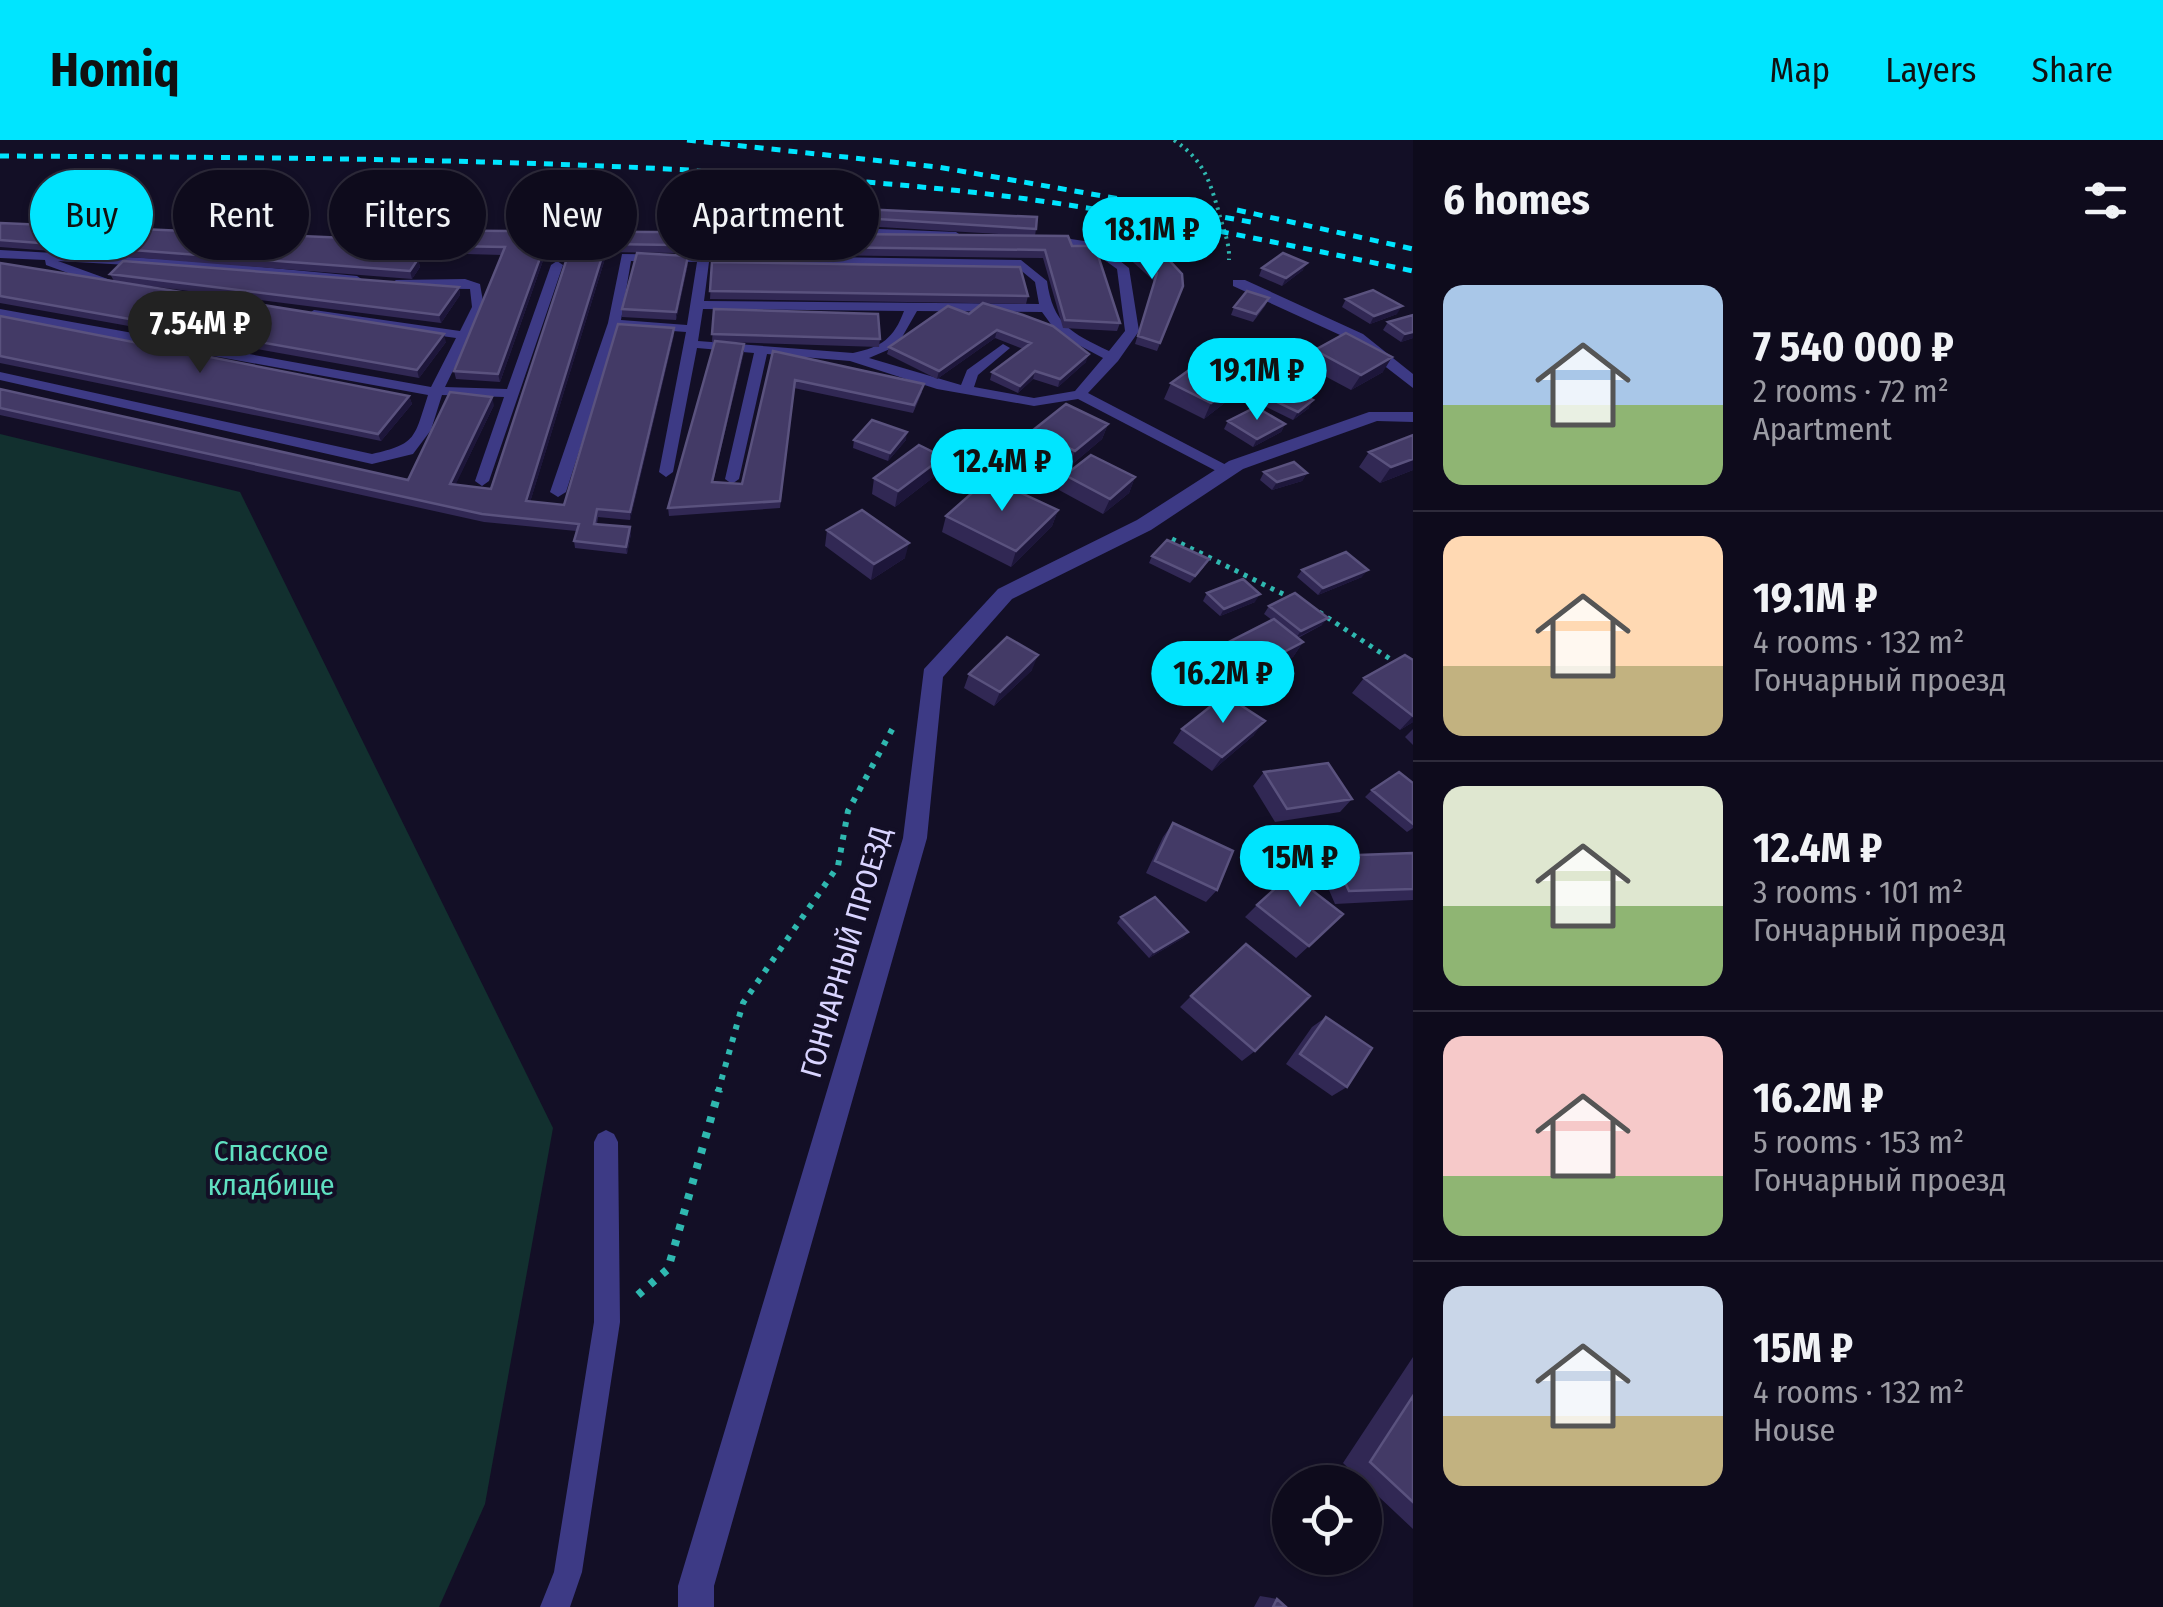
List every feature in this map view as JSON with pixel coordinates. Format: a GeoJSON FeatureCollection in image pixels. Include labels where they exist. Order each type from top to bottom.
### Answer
{"type":"FeatureCollection","features":[{"type":"Feature","properties":{"kind":"street"},"geometry":{"type":"LineString","coordinates":[[1238,283],[1357,338],[1413,383]]}},
{"type":"Feature","properties":{"kind":"street"},"geometry":{"type":"LineString","coordinates":[[932,675],[1005,594],[1144,525],[1227,471],[1376,416],[1413,417]]}},
{"type":"Feature","properties":{"kind":"street","name":"ГОНЧАРНЫЙ ПРОЕЗД"},"geometry":{"type":"LineString","coordinates":[[696,1607],[696,1586],[915,838],[932,675]]}},
{"type":"Feature","properties":{"kind":"lane"},"geometry":{"type":"LineString","coordinates":[[879,233],[968,236]]}},
{"type":"Feature","properties":{"kind":"lane"},"geometry":{"type":"LineString","coordinates":[[1026,238],[1084,243],[1105,253],[1122,268],[1132,331],[1080,394]]}},
{"type":"Feature","properties":{"kind":"lane"},"geometry":{"type":"LineString","coordinates":[[0,254],[30,256]]}},
{"type":"Feature","properties":{"kind":"lane"},"geometry":{"type":"LineString","coordinates":[[558,492],[614,323],[626,257],[657,257]]}},
{"type":"Feature","properties":{"kind":"lane"},"geometry":{"type":"LineString","coordinates":[[49,260],[106,284],[126,286]]}},
{"type":"Feature","properties":{"kind":"lane"},"geometry":{"type":"LineString","coordinates":[[0,376],[372,459],[408,452],[424,430],[436,390],[478,307],[476,287],[464,283],[404,284],[103,260]]}},
{"type":"Feature","properties":{"kind":"lane"},"geometry":{"type":"LineString","coordinates":[[666,472],[704,260]]}},
{"type":"Feature","properties":{"kind":"lane"},"geometry":{"type":"LineString","coordinates":[[810,260],[1021,264],[1041,281],[1043,308],[1061,330],[1113,358]]}},
{"type":"Feature","properties":{"kind":"lane"},"geometry":{"type":"LineString","coordinates":[[482,481],[557,265]]}},
{"type":"Feature","properties":{"kind":"lane"},"geometry":{"type":"LineString","coordinates":[[696,305],[1043,308]]}},
{"type":"Feature","properties":{"kind":"lane"},"geometry":{"type":"LineString","coordinates":[[614,323],[762,350],[852,357],[882,352],[901,338],[912,307]]}},
{"type":"Feature","properties":{"kind":"lane"},"geometry":{"type":"LineString","coordinates":[[304,312],[462,335]]}},
{"type":"Feature","properties":{"kind":"lane"},"geometry":{"type":"LineString","coordinates":[[0,313],[420,391],[513,393]]}},
{"type":"Feature","properties":{"kind":"lane"},"geometry":{"type":"LineString","coordinates":[[966,390],[972,374],[1003,348]]}},
{"type":"Feature","properties":{"kind":"lane"},"geometry":{"type":"LineString","coordinates":[[732,478],[762,350]]}},
{"type":"Feature","properties":{"kind":"lane"},"geometry":{"type":"LineString","coordinates":[[852,357],[937,386],[1034,402],[1080,394],[1227,471]]}},
{"type":"Feature","properties":{"kind":"lane"},"geometry":{"type":"LineString","coordinates":[[555,1607],[568,1572],[607,1322],[606,1142]]}},
{"type":"Feature","properties":{"kind":"path"},"geometry":{"type":"LineString","coordinates":[[1174,140],[1195,154],[1216,184],[1217,206],[1231,240],[1228,268],[1238,283]]}},
{"type":"Feature","properties":{"kind":"path"},"geometry":{"type":"LineString","coordinates":[[1144,525],[1320,613],[1413,674]]}},
{"type":"Feature","properties":{"kind":"path"},"geometry":{"type":"LineString","coordinates":[[607,1322],[668,1268],[743,1003],[838,866],[848,811],[900,716],[932,675]]}},
{"type":"Feature","properties":{"kind":"green space","name":"Спасское кладбище"},"geometry":{"type":"Polygon","coordinates":[[[0,434],[240,492],[553,1128],[485,1504],[439,1607],[0,1607],[0,434]]]}},
{"type":"Feature","properties":{"kind":"building"},"geometry":{"type":"Polygon","coordinates":[[[879,210],[1037,217],[1036,229],[879,219],[879,210]]]}},
{"type":"Feature","properties":{"kind":"building"},"geometry":{"type":"Polygon","coordinates":[[[0,223],[30,224],[30,242],[0,240],[0,223]]]}},
{"type":"Feature","properties":{"kind":"building"},"geometry":{"type":"Polygon","coordinates":[[[1099,225],[1154,244],[1182,274],[1183,286],[1160,343],[1138,336],[1157,273],[1127,246],[1093,233],[1099,225]]]}},
{"type":"Feature","properties":{"kind":"building"},"geometry":{"type":"Polygon","coordinates":[[[153,230],[173,230],[173,253],[153,252],[153,230]]]}},
{"type":"Feature","properties":{"kind":"building"},"geometry":{"type":"Polygon","coordinates":[[[486,231],[506,231],[506,260],[539,260],[498,374],[454,371],[505,247],[486,247],[486,231]]]}},
{"type":"Feature","properties":{"kind":"building"},"geometry":{"type":"Polygon","coordinates":[[[637,232],[657,232],[657,245],[637,244],[637,232]]]}},
{"type":"Feature","properties":{"kind":"building"},"geometry":{"type":"Polygon","coordinates":[[[879,234],[1068,236],[1072,246],[1095,246],[1120,323],[1065,320],[1045,250],[879,248],[879,234]]]}},
{"type":"Feature","properties":{"kind":"building"},"geometry":{"type":"Polygon","coordinates":[[[309,236],[329,237],[329,260],[417,260],[410,271],[265,260],[309,260],[309,236]]]}},
{"type":"Feature","properties":{"kind":"building"},"geometry":{"type":"Polygon","coordinates":[[[637,253],[657,254],[657,260],[687,260],[676,312],[622,309],[637,253]]]}},
{"type":"Feature","properties":{"kind":"building"},"geometry":{"type":"Polygon","coordinates":[[[1283,253],[1307,263],[1286,278],[1262,268],[1283,253]]]}},
{"type":"Feature","properties":{"kind":"building"},"geometry":{"type":"Polygon","coordinates":[[[566,260],[601,260],[526,501],[564,505],[618,324],[674,328],[630,512],[597,509],[594,524],[630,527],[626,547],[574,541],[579,524],[482,514],[0,408],[0,389],[408,480],[450,392],[492,397],[450,484],[491,489],[566,260]]]}},
{"type":"Feature","properties":{"kind":"building"},"geometry":{"type":"Polygon","coordinates":[[[123,261],[459,287],[439,315],[110,274],[123,261]]]}},
{"type":"Feature","properties":{"kind":"building"},"geometry":{"type":"Polygon","coordinates":[[[712,262],[1020,267],[1028,296],[710,291],[712,262]]]}},
{"type":"Feature","properties":{"kind":"building"},"geometry":{"type":"Polygon","coordinates":[[[0,263],[444,334],[417,370],[0,296],[0,263]]]}},
{"type":"Feature","properties":{"kind":"building"},"geometry":{"type":"Polygon","coordinates":[[[1373,290],[1402,306],[1374,316],[1346,299],[1373,290]]]}},
{"type":"Feature","properties":{"kind":"building"},"geometry":{"type":"Polygon","coordinates":[[[1247,291],[1269,298],[1256,314],[1234,307],[1247,291]]]}},
{"type":"Feature","properties":{"kind":"building"},"geometry":{"type":"Polygon","coordinates":[[[983,303],[1053,326],[1089,354],[1060,379],[1035,371],[1020,386],[992,372],[1031,343],[997,330],[939,371],[889,347],[948,306],[969,314],[983,303]]]}},
{"type":"Feature","properties":{"kind":"building"},"geometry":{"type":"Polygon","coordinates":[[[714,309],[878,314],[880,339],[712,334],[714,309]]]}},
{"type":"Feature","properties":{"kind":"building"},"geometry":{"type":"Polygon","coordinates":[[[1413,315],[1413,332],[1405,334],[1388,322],[1413,315]]]}},
{"type":"Feature","properties":{"kind":"building"},"geometry":{"type":"Polygon","coordinates":[[[0,316],[409,396],[378,434],[0,356],[0,316]]]}},
{"type":"Feature","properties":{"kind":"building"},"geometry":{"type":"Polygon","coordinates":[[[1346,333],[1392,357],[1361,375],[1315,350],[1346,333]]]}},
{"type":"Feature","properties":{"kind":"building"},"geometry":{"type":"Polygon","coordinates":[[[715,341],[744,344],[712,482],[742,484],[773,351],[924,384],[914,405],[795,380],[780,501],[668,508],[715,341]]]}},
{"type":"Feature","properties":{"kind":"building"},"geometry":{"type":"Polygon","coordinates":[[[1199,363],[1239,382],[1211,403],[1171,383],[1199,363]]]}},
{"type":"Feature","properties":{"kind":"building"},"geometry":{"type":"Polygon","coordinates":[[[1271,380],[1313,400],[1298,412],[1256,392],[1271,380]]]}},
{"type":"Feature","properties":{"kind":"building"},"geometry":{"type":"Polygon","coordinates":[[[1066,404],[1108,424],[1075,451],[1032,431],[1066,404]]]}},
{"type":"Feature","properties":{"kind":"building"},"geometry":{"type":"Polygon","coordinates":[[[1256,407],[1285,424],[1257,439],[1228,421],[1256,407]]]}},
{"type":"Feature","properties":{"kind":"building"},"geometry":{"type":"Polygon","coordinates":[[[872,420],[907,432],[890,453],[854,440],[872,420]]]}},
{"type":"Feature","properties":{"kind":"building"},"geometry":{"type":"Polygon","coordinates":[[[1413,435],[1413,459],[1391,467],[1369,452],[1413,435]]]}},
{"type":"Feature","properties":{"kind":"building"},"geometry":{"type":"Polygon","coordinates":[[[919,445],[943,457],[898,491],[874,478],[919,445]]]}},
{"type":"Feature","properties":{"kind":"building"},"geometry":{"type":"Polygon","coordinates":[[[1091,455],[1135,477],[1110,499],[1065,475],[1091,455]]]}},
{"type":"Feature","properties":{"kind":"building"},"geometry":{"type":"Polygon","coordinates":[[[1294,462],[1307,473],[1277,482],[1264,472],[1294,462]]]}},
{"type":"Feature","properties":{"kind":"building"},"geometry":{"type":"Polygon","coordinates":[[[989,478],[1058,510],[1016,551],[946,516],[989,478]]]}},
{"type":"Feature","properties":{"kind":"building"},"geometry":{"type":"Polygon","coordinates":[[[862,510],[909,543],[874,564],[827,530],[862,510]]]}},
{"type":"Feature","properties":{"kind":"building"},"geometry":{"type":"Polygon","coordinates":[[[1167,540],[1209,559],[1195,576],[1152,556],[1167,540]]]}},
{"type":"Feature","properties":{"kind":"building"},"geometry":{"type":"Polygon","coordinates":[[[1346,552],[1368,570],[1323,588],[1302,570],[1346,552]]]}},
{"type":"Feature","properties":{"kind":"building"},"geometry":{"type":"Polygon","coordinates":[[[1243,579],[1260,594],[1224,609],[1207,593],[1243,579]]]}},
{"type":"Feature","properties":{"kind":"building"},"geometry":{"type":"Polygon","coordinates":[[[1295,593],[1328,618],[1301,631],[1269,606],[1295,593]]]}},
{"type":"Feature","properties":{"kind":"building"},"geometry":{"type":"Polygon","coordinates":[[[1274,619],[1303,642],[1248,671],[1219,647],[1274,619]]]}},
{"type":"Feature","properties":{"kind":"building"},"geometry":{"type":"Polygon","coordinates":[[[1007,637],[1038,655],[1000,692],[969,674],[1007,637]]]}},
{"type":"Feature","properties":{"kind":"building"},"geometry":{"type":"Polygon","coordinates":[[[1405,655],[1413,660],[1413,716],[1364,678],[1405,655]]]}},
{"type":"Feature","properties":{"kind":"building"},"geometry":{"type":"Polygon","coordinates":[[[1225,695],[1265,721],[1222,757],[1182,729],[1225,695]]]}},
{"type":"Feature","properties":{"kind":"building"},"geometry":{"type":"Polygon","coordinates":[[[1328,763],[1352,799],[1287,809],[1264,772],[1328,763]]]}},
{"type":"Feature","properties":{"kind":"building"},"geometry":{"type":"Polygon","coordinates":[[[1399,772],[1413,783],[1413,824],[1372,790],[1399,772]]]}},
{"type":"Feature","properties":{"kind":"building"},"geometry":{"type":"Polygon","coordinates":[[[1173,823],[1233,851],[1217,890],[1155,861],[1173,823]]]}},
{"type":"Feature","properties":{"kind":"building"},"geometry":{"type":"Polygon","coordinates":[[[1413,853],[1413,889],[1349,891],[1333,856],[1413,853]]]}},
{"type":"Feature","properties":{"kind":"building"},"geometry":{"type":"Polygon","coordinates":[[[1291,874],[1343,914],[1309,946],[1257,905],[1291,874]]]}},
{"type":"Feature","properties":{"kind":"building"},"geometry":{"type":"Polygon","coordinates":[[[1155,897],[1188,932],[1154,952],[1121,917],[1155,897]]]}},
{"type":"Feature","properties":{"kind":"building"},"geometry":{"type":"Polygon","coordinates":[[[1246,944],[1310,996],[1255,1051],[1191,996],[1246,944]]]}},
{"type":"Feature","properties":{"kind":"building"},"geometry":{"type":"Polygon","coordinates":[[[1326,1017],[1372,1048],[1347,1087],[1300,1054],[1326,1017]]]}},
{"type":"Feature","properties":{"kind":"building"},"geometry":{"type":"Polygon","coordinates":[[[1413,1396],[1413,1502],[1382,1473],[1382,1465],[1370,1462],[1413,1396]]]}},
{"type":"Feature","properties":{"kind":"railway"},"geometry":{"type":"LineString","coordinates":[[687,140],[938,167],[1251,222]]}},
{"type":"Feature","properties":{"kind":"railway"},"geometry":{"type":"LineString","coordinates":[[0,156],[476,162],[833,179],[1068,205],[1413,271]]}},
{"type":"Feature","properties":{"kind":"railway"},"geometry":{"type":"LineString","coordinates":[[1237,210],[1413,249]]}}]}
